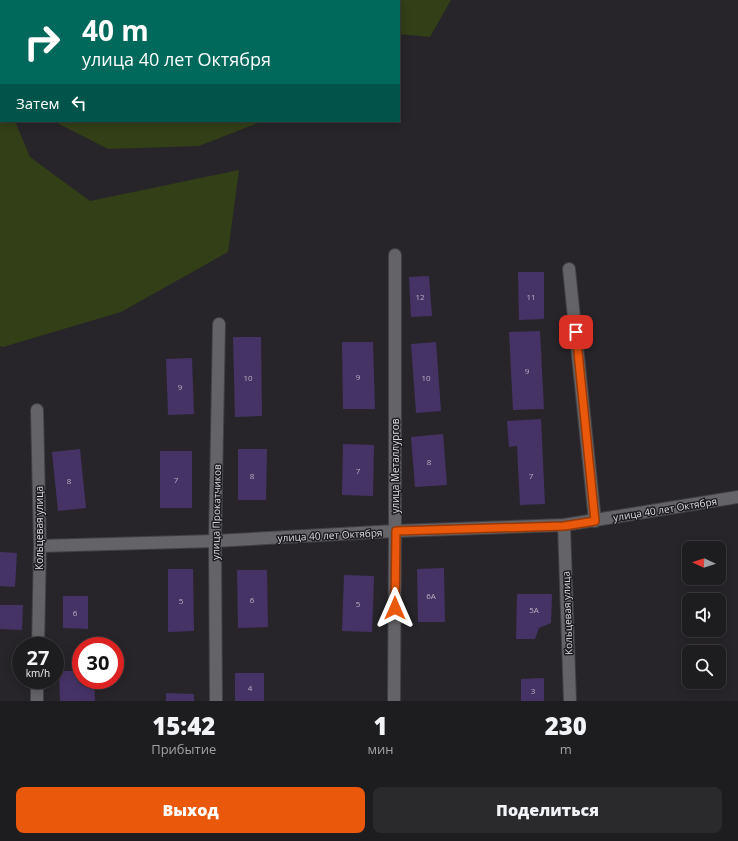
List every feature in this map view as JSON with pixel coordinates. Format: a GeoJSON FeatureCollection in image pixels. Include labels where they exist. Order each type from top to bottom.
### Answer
{"type":"FeatureCollection","features":[{"type":"Feature","properties":{"kind":"street","name":"улица Металлургов"},"geometry":{"type":"LineString","coordinates":[[394,701],[396,531],[395,255]]}},
{"type":"Feature","properties":{"kind":"street"},"geometry":{"type":"LineString","coordinates":[[569,269],[595,521]]}},
{"type":"Feature","properties":{"kind":"street","name":"улица Прокатчиков"},"geometry":{"type":"LineString","coordinates":[[216,701],[215,541],[219,324]]}},
{"type":"Feature","properties":{"kind":"street","name":"Кольцевая улица"},"geometry":{"type":"LineString","coordinates":[[37,410],[40,546],[38,637]]}},
{"type":"Feature","properties":{"kind":"street","name":"улица 40 лет Октября"},"geometry":{"type":"LineString","coordinates":[[40,546],[215,541],[396,531],[564,526],[738,497]]}},
{"type":"Feature","properties":{"kind":"street","name":"Кольцевая улица"},"geometry":{"type":"LineString","coordinates":[[564,526],[570,701]]}},
{"type":"Feature","properties":{"kind":"street"},"geometry":{"type":"LineString","coordinates":[[37,689],[37,701]]}},
{"type":"Feature","properties":{"kind":"green space"},"geometry":{"type":"Polygon","coordinates":[[[400,0],[451,0],[430,37],[400,34],[400,0]]]}},
{"type":"Feature","properties":{"kind":"green space"},"geometry":{"type":"Polygon","coordinates":[[[0,122],[15,122],[30,157],[90,201],[239,170],[228,252],[121,312],[3,347],[0,346],[0,122]]]}},
{"type":"Feature","properties":{"kind":"green space"},"geometry":{"type":"Polygon","coordinates":[[[55,122],[260,122],[199,146],[108,149],[55,122]]]}},
{"type":"Feature","properties":{"kind":"building"},"geometry":{"type":"Polygon","coordinates":[[[518,272],[544,272],[544,319],[519,320],[518,272]]]}},
{"type":"Feature","properties":{"kind":"building"},"geometry":{"type":"Polygon","coordinates":[[[429,276],[432,316],[411,317],[409,277],[429,276]]]}},
{"type":"Feature","properties":{"kind":"building"},"geometry":{"type":"Polygon","coordinates":[[[540,331],[544,409],[513,410],[509,332],[540,331]]]}},
{"type":"Feature","properties":{"kind":"building"},"geometry":{"type":"Polygon","coordinates":[[[233,337],[261,337],[262,416],[235,417],[233,337]]]}},
{"type":"Feature","properties":{"kind":"building"},"geometry":{"type":"Polygon","coordinates":[[[342,342],[373,342],[375,409],[343,409],[342,342]]]}},
{"type":"Feature","properties":{"kind":"building"},"geometry":{"type":"Polygon","coordinates":[[[436,342],[441,411],[416,413],[411,344],[436,342]]]}},
{"type":"Feature","properties":{"kind":"building"},"geometry":{"type":"Polygon","coordinates":[[[192,358],[194,414],[168,415],[166,359],[192,358]]]}},
{"type":"Feature","properties":{"kind":"building"},"geometry":{"type":"Polygon","coordinates":[[[541,419],[545,504],[520,505],[517,446],[509,447],[507,421],[541,419]]]}},
{"type":"Feature","properties":{"kind":"building"},"geometry":{"type":"Polygon","coordinates":[[[443,434],[447,485],[415,487],[411,437],[443,434]]]}},
{"type":"Feature","properties":{"kind":"building"},"geometry":{"type":"Polygon","coordinates":[[[343,444],[374,445],[373,496],[342,495],[343,444]]]}},
{"type":"Feature","properties":{"kind":"building"},"geometry":{"type":"Polygon","coordinates":[[[80,449],[86,508],[58,511],[52,452],[80,449]]]}},
{"type":"Feature","properties":{"kind":"building"},"geometry":{"type":"Polygon","coordinates":[[[238,449],[267,449],[266,500],[238,500],[238,449]]]}},
{"type":"Feature","properties":{"kind":"building"},"geometry":{"type":"Polygon","coordinates":[[[160,451],[192,451],[192,508],[160,508],[160,451]]]}},
{"type":"Feature","properties":{"kind":"building"},"geometry":{"type":"Polygon","coordinates":[[[0,552],[17,553],[15,587],[0,586],[0,552]]]}},
{"type":"Feature","properties":{"kind":"building"},"geometry":{"type":"Polygon","coordinates":[[[444,568],[445,622],[418,622],[417,569],[444,568]]]}},
{"type":"Feature","properties":{"kind":"building"},"geometry":{"type":"Polygon","coordinates":[[[168,569],[193,569],[194,631],[168,632],[168,569]]]}},
{"type":"Feature","properties":{"kind":"building"},"geometry":{"type":"Polygon","coordinates":[[[237,570],[267,570],[268,627],[238,628],[237,570]]]}},
{"type":"Feature","properties":{"kind":"building"},"geometry":{"type":"Polygon","coordinates":[[[344,575],[374,576],[372,632],[342,631],[344,575]]]}},
{"type":"Feature","properties":{"kind":"building"},"geometry":{"type":"Polygon","coordinates":[[[517,594],[552,594],[551,623],[539,628],[535,639],[516,639],[517,594]]]}},
{"type":"Feature","properties":{"kind":"building"},"geometry":{"type":"Polygon","coordinates":[[[63,596],[88,596],[88,629],[63,628],[63,596]]]}},
{"type":"Feature","properties":{"kind":"building"},"geometry":{"type":"Polygon","coordinates":[[[0,605],[23,605],[22,630],[0,629],[0,605]]]}},
{"type":"Feature","properties":{"kind":"building"},"geometry":{"type":"Polygon","coordinates":[[[64,671],[72,671],[72,689],[94,689],[95,701],[60,701],[60,689],[64,689],[64,671]]]}},
{"type":"Feature","properties":{"kind":"building"},"geometry":{"type":"Polygon","coordinates":[[[235,673],[264,673],[264,701],[235,701],[235,673]]]}},
{"type":"Feature","properties":{"kind":"building"},"geometry":{"type":"Polygon","coordinates":[[[544,678],[544,701],[521,701],[521,679],[544,678]]]}},
{"type":"Feature","properties":{"kind":"building"},"geometry":{"type":"Polygon","coordinates":[[[166,693],[194,694],[194,701],[166,701],[166,693]]]}},
{"type":"Feature","properties":{"kind":"route"},"geometry":{"type":"LineString","coordinates":[[395,608],[396,531],[564,526],[595,521],[576,332]]}}]}
